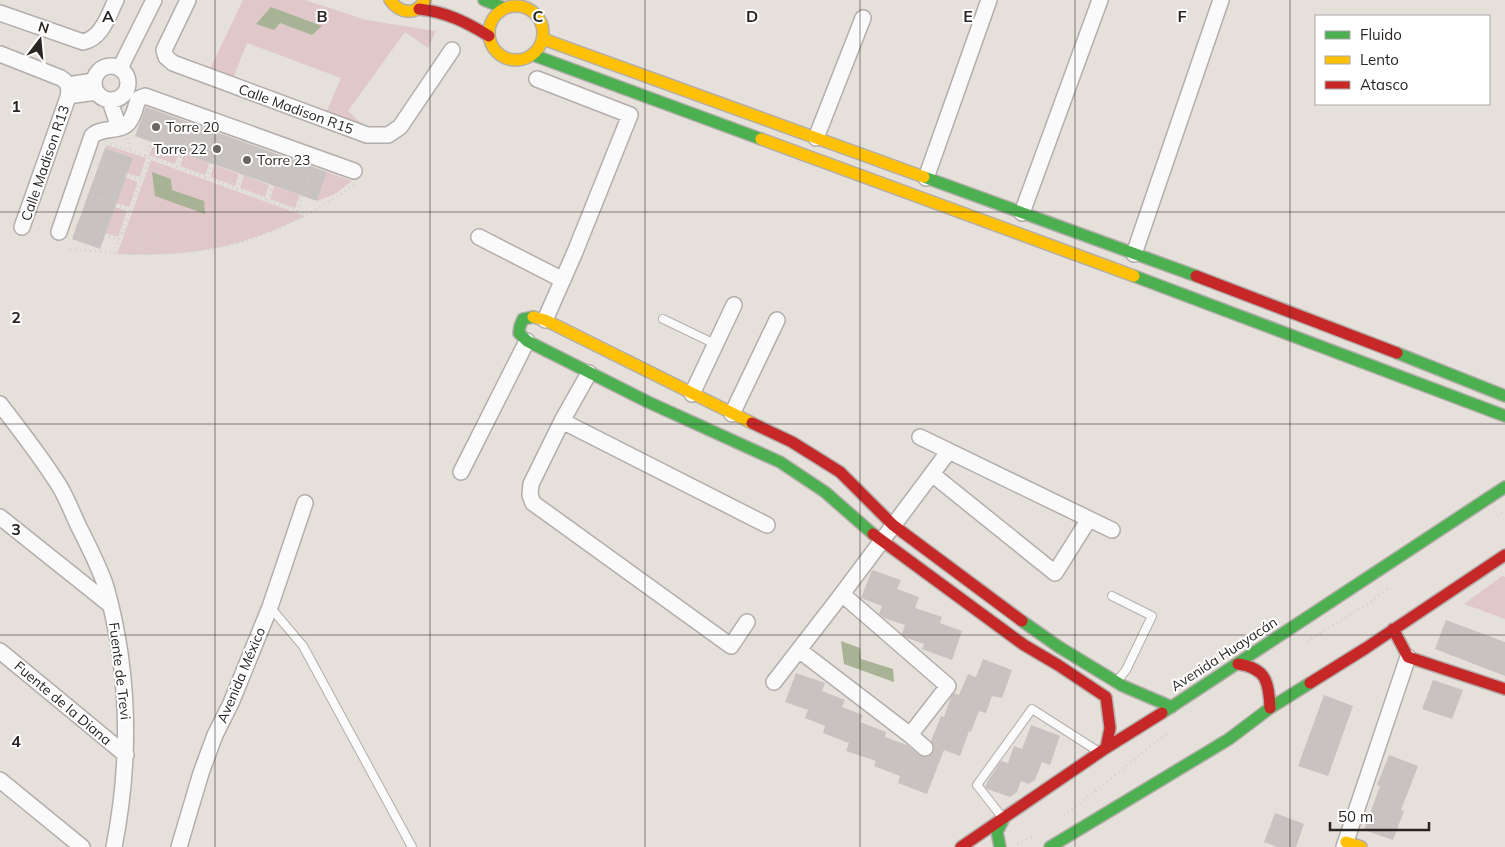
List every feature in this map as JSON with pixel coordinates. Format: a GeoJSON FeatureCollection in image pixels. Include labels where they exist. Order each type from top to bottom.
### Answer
{"type":"FeatureCollection","features":[{"type":"Feature","properties":{"kind":"main road"},"geometry":{"type":"LineString","coordinates":[[388,0],[395,8],[403,12],[411,12],[422,5],[454,15],[489,36]]}},
{"type":"Feature","properties":{"kind":"main road"},"geometry":{"type":"LineString","coordinates":[[484,0],[520,6],[529,9],[541,21],[544,30],[541,45],[533,55],[520,60],[505,58],[495,51],[489,36],[489,27],[492,20],[509,5]]}},
{"type":"Feature","properties":{"kind":"main road"},"geometry":{"type":"LineString","coordinates":[[543,39],[1245,294],[1505,396]]}},
{"type":"Feature","properties":{"kind":"main road"},"geometry":{"type":"LineString","coordinates":[[533,55],[1059,248],[1505,416]]}},
{"type":"Feature","properties":{"kind":"main road"},"geometry":{"type":"LineString","coordinates":[[1059,248],[1065,229]]}},
{"type":"Feature","properties":{"kind":"main road"},"geometry":{"type":"LineString","coordinates":[[1106,698],[1058,665],[1024,645],[881,541],[826,492],[780,462],[720,436],[704,414],[692,394],[545,320],[534,316],[527,316],[522,319],[519,333],[527,341],[589,373],[704,414],[732,414],[792,442],[840,472],[893,525],[1059,648],[1116,681],[1172,707]]}},
{"type":"Feature","properties":{"kind":"main road"},"geometry":{"type":"LineString","coordinates":[[720,436],[732,414]]}},
{"type":"Feature","properties":{"kind":"main road","name":"Avenida Huayacán"},"geometry":{"type":"LineString","coordinates":[[961,847],[1103,750],[1238,664],[1505,487]]}},
{"type":"Feature","properties":{"kind":"main road"},"geometry":{"type":"LineString","coordinates":[[1050,847],[1229,739],[1270,708],[1366,648],[1505,555]]}},
{"type":"Feature","properties":{"kind":"main road"},"geometry":{"type":"LineString","coordinates":[[1393,629],[1408,657],[1505,688]]}},
{"type":"Feature","properties":{"kind":"main road"},"geometry":{"type":"LineString","coordinates":[[1024,645],[1035,630]]}},
{"type":"Feature","properties":{"kind":"main road"},"geometry":{"type":"LineString","coordinates":[[1238,664],[1247,664],[1256,668],[1264,676],[1270,690],[1270,708]]}},
{"type":"Feature","properties":{"kind":"main road"},"geometry":{"type":"LineString","coordinates":[[1103,750],[1110,728],[1106,698],[1116,681]]}},
{"type":"Feature","properties":{"kind":"main road"},"geometry":{"type":"LineString","coordinates":[[1000,847],[996,830],[1004,818]]}},
{"type":"Feature","properties":{"kind":"main road"},"geometry":{"type":"LineString","coordinates":[[1345,844],[1361,847]]}},
{"type":"Feature","properties":{"kind":"street"},"geometry":{"type":"LineString","coordinates":[[0,13],[83,42],[92,40],[98,35],[116,0]]}},
{"type":"Feature","properties":{"kind":"street"},"geometry":{"type":"LineString","coordinates":[[120,68],[154,0]]}},
{"type":"Feature","properties":{"kind":"street","name":"Calle Madison R15"},"geometry":{"type":"LineString","coordinates":[[188,0],[164,50],[166,57],[174,63],[367,135],[388,135],[400,127],[452,50]]}},
{"type":"Feature","properties":{"kind":"street"},"geometry":{"type":"LineString","coordinates":[[926,178],[989,0]]}},
{"type":"Feature","properties":{"kind":"street"},"geometry":{"type":"LineString","coordinates":[[1022,213],[1100,0]]}},
{"type":"Feature","properties":{"kind":"street"},"geometry":{"type":"LineString","coordinates":[[1134,254],[1221,0]]}},
{"type":"Feature","properties":{"kind":"street"},"geometry":{"type":"LineString","coordinates":[[816,138],[863,18]]}},
{"type":"Feature","properties":{"kind":"street","name":"Calle Madison R13"},"geometry":{"type":"LineString","coordinates":[[0,54],[62,78],[68,83],[69,89],[67,100],[22,227]]}},
{"type":"Feature","properties":{"kind":"street"},"geometry":{"type":"LineString","coordinates":[[112,66],[120,68],[129,82],[128,88],[116,99],[105,100],[95,87],[98,71],[112,66]]}},
{"type":"Feature","properties":{"kind":"street"},"geometry":{"type":"LineString","coordinates":[[537,79],[630,114],[597,198],[545,320]]}},
{"type":"Feature","properties":{"kind":"street"},"geometry":{"type":"LineString","coordinates":[[69,89],[75,95],[95,87]]}},
{"type":"Feature","properties":{"kind":"street"},"geometry":{"type":"LineString","coordinates":[[61,226],[91,138],[99,131],[124,125],[141,96],[166,103],[316,158],[355,177]]}},
{"type":"Feature","properties":{"kind":"street"},"geometry":{"type":"LineString","coordinates":[[116,99],[124,125]]}},
{"type":"Feature","properties":{"kind":"street"},"geometry":{"type":"LineString","coordinates":[[479,237],[563,280]]}},
{"type":"Feature","properties":{"kind":"street"},"geometry":{"type":"LineString","coordinates":[[692,394],[734,305]]}},
{"type":"Feature","properties":{"kind":"street"},"geometry":{"type":"LineString","coordinates":[[732,414],[777,320]]}},
{"type":"Feature","properties":{"kind":"street"},"geometry":{"type":"LineString","coordinates":[[461,472],[527,341]]}},
{"type":"Feature","properties":{"kind":"street"},"geometry":{"type":"LineString","coordinates":[[589,373],[562,421],[531,484],[530,495],[533,503],[731,646],[747,622]]}},
{"type":"Feature","properties":{"kind":"street","name":"Fuente de Trevi"},"geometry":{"type":"LineString","coordinates":[[0,404],[61,489],[91,551],[110,604],[118,637],[127,725],[120,816],[114,847]]}},
{"type":"Feature","properties":{"kind":"street"},"geometry":{"type":"LineString","coordinates":[[562,421],[767,525]]}},
{"type":"Feature","properties":{"kind":"street"},"geometry":{"type":"LineString","coordinates":[[920,438],[1112,530]]}},
{"type":"Feature","properties":{"kind":"street"},"geometry":{"type":"LineString","coordinates":[[774,682],[949,452]]}},
{"type":"Feature","properties":{"kind":"street"},"geometry":{"type":"LineString","coordinates":[[932,474],[1055,573],[1089,519]]}},
{"type":"Feature","properties":{"kind":"street","name":"Avenida México"},"geometry":{"type":"LineString","coordinates":[[179,847],[201,773],[215,735],[231,703],[270,607],[305,503]]}},
{"type":"Feature","properties":{"kind":"street"},"geometry":{"type":"LineString","coordinates":[[0,517],[110,604]]}},
{"type":"Feature","properties":{"kind":"street"},"geometry":{"type":"LineString","coordinates":[[842,594],[948,686],[910,735]]}},
{"type":"Feature","properties":{"kind":"street"},"geometry":{"type":"LineString","coordinates":[[799,650],[925,748]]}},
{"type":"Feature","properties":{"kind":"street","name":"Fuente de la Diana"},"geometry":{"type":"LineString","coordinates":[[0,651],[126,755]]}},
{"type":"Feature","properties":{"kind":"street"},"geometry":{"type":"LineString","coordinates":[[1345,844],[1408,657]]}},
{"type":"Feature","properties":{"kind":"street"},"geometry":{"type":"LineString","coordinates":[[0,780],[82,847]]}},
{"type":"Feature","properties":{"kind":"lane"},"geometry":{"type":"LineString","coordinates":[[664,319],[715,344]]}},
{"type":"Feature","properties":{"kind":"lane"},"geometry":{"type":"LineString","coordinates":[[1112,596],[1152,616],[1126,670],[1116,681]]}},
{"type":"Feature","properties":{"kind":"lane"},"geometry":{"type":"LineString","coordinates":[[270,607],[303,646],[412,847]]}},
{"type":"Feature","properties":{"kind":"lane"},"geometry":{"type":"LineString","coordinates":[[1004,818],[977,785],[1032,709],[1103,750]]}},
{"type":"Feature","properties":{"kind":"path"},"geometry":{"type":"LineString","coordinates":[[114,253],[141,180],[166,103]]}},
{"type":"Feature","properties":{"kind":"path"},"geometry":{"type":"LineString","coordinates":[[176,167],[196,114]]}},
{"type":"Feature","properties":{"kind":"path"},"geometry":{"type":"LineString","coordinates":[[206,178],[226,125]]}},
{"type":"Feature","properties":{"kind":"path"},"geometry":{"type":"LineString","coordinates":[[237,189],[256,136]]}},
{"type":"Feature","properties":{"kind":"path"},"geometry":{"type":"LineString","coordinates":[[91,138],[306,214]]}},
{"type":"Feature","properties":{"kind":"path"},"geometry":{"type":"LineString","coordinates":[[266,200],[286,147]]}},
{"type":"Feature","properties":{"kind":"path"},"geometry":{"type":"LineString","coordinates":[[121,234],[142,214],[151,191],[148,158]]}},
{"type":"Feature","properties":{"kind":"path"},"geometry":{"type":"LineString","coordinates":[[297,211],[316,158]]}},
{"type":"Feature","properties":{"kind":"path"},"geometry":{"type":"LineString","coordinates":[[84,160],[141,180]]}},
{"type":"Feature","properties":{"kind":"path"},"geometry":{"type":"LineString","coordinates":[[70,249],[153,254],[184,253],[212,249],[263,234],[306,214],[327,203],[355,177]]}},
{"type":"Feature","properties":{"kind":"path"},"geometry":{"type":"LineString","coordinates":[[73,190],[130,210]]}},
{"type":"Feature","properties":{"kind":"path"},"geometry":{"type":"LineString","coordinates":[[61,226],[119,240]]}},
{"type":"Feature","properties":{"kind":"path"},"geometry":{"type":"LineString","coordinates":[[148,254],[142,250],[139,241],[143,235],[149,233],[155,234],[160,242],[159,249],[153,254]]}},
{"type":"Feature","properties":{"kind":"shaded area"},"geometry":{"type":"Polygon","coordinates":[[[243,0],[305,0],[366,20],[436,31],[428,48],[405,32],[348,111],[368,129],[326,113],[341,78],[247,43],[233,78],[209,71],[243,0]]]}},
{"type":"Feature","properties":{"kind":"shaded area"},"geometry":{"type":"Polygon","coordinates":[[[271,7],[322,26],[312,35],[280,23],[274,30],[256,24],[271,7]]]}},
{"type":"Feature","properties":{"kind":"shaded area"},"geometry":{"type":"Polygon","coordinates":[[[154,143],[179,152],[175,164],[149,155],[154,143]]]}},
{"type":"Feature","properties":{"kind":"shaded area"},"geometry":{"type":"Polygon","coordinates":[[[107,145],[146,158],[140,177],[127,173],[133,158],[105,148],[107,145]]]}},
{"type":"Feature","properties":{"kind":"shaded area"},"geometry":{"type":"Polygon","coordinates":[[[184,154],[210,162],[205,175],[180,166],[184,154]]]}},
{"type":"Feature","properties":{"kind":"shaded area"},"geometry":{"type":"Polygon","coordinates":[[[151,160],[305,216],[258,236],[213,248],[168,254],[117,254],[151,160]]]}},
{"type":"Feature","properties":{"kind":"shaded area"},"geometry":{"type":"Polygon","coordinates":[[[214,165],[239,174],[235,186],[210,177],[214,165]]]}},
{"type":"Feature","properties":{"kind":"shaded area"},"geometry":{"type":"Polygon","coordinates":[[[152,172],[171,179],[172,190],[204,201],[205,214],[155,196],[152,172]]]}},
{"type":"Feature","properties":{"kind":"shaded area"},"geometry":{"type":"Polygon","coordinates":[[[327,172],[352,181],[335,194],[317,201],[327,172]]]}},
{"type":"Feature","properties":{"kind":"shaded area"},"geometry":{"type":"Polygon","coordinates":[[[244,175],[269,185],[265,197],[240,188],[244,175]]]}},
{"type":"Feature","properties":{"kind":"shaded area"},"geometry":{"type":"Polygon","coordinates":[[[126,177],[138,182],[129,207],[116,203],[126,177]]]}},
{"type":"Feature","properties":{"kind":"shaded area"},"geometry":{"type":"Polygon","coordinates":[[[274,186],[300,195],[295,208],[270,199],[274,186]]]}},
{"type":"Feature","properties":{"kind":"shaded area"},"geometry":{"type":"Polygon","coordinates":[[[115,207],[127,211],[118,237],[106,233],[115,207]]]}},
{"type":"Feature","properties":{"kind":"shaded area"},"geometry":{"type":"Polygon","coordinates":[[[1502,576],[1505,577],[1505,619],[1464,604],[1502,576]]]}},
{"type":"Feature","properties":{"kind":"shaded area"},"geometry":{"type":"Polygon","coordinates":[[[841,641],[860,648],[861,659],[893,669],[894,682],[844,664],[841,641]]]}},
{"type":"Feature","properties":{"kind":"building"},"geometry":{"type":"Polygon","coordinates":[[[146,107],[327,172],[317,201],[135,136],[146,107]]]}},
{"type":"Feature","properties":{"kind":"building"},"geometry":{"type":"Polygon","coordinates":[[[105,148],[133,158],[100,249],[72,239],[105,148]]]}},
{"type":"Feature","properties":{"kind":"building"},"geometry":{"type":"Polygon","coordinates":[[[872,570],[901,580],[897,589],[919,597],[915,608],[942,617],[940,623],[962,631],[952,660],[922,649],[924,644],[907,638],[902,634],[905,625],[884,618],[879,614],[882,606],[861,598],[872,570]]]}},
{"type":"Feature","properties":{"kind":"building"},"geometry":{"type":"Polygon","coordinates":[[[1446,620],[1505,642],[1505,676],[1435,649],[1446,620]]]}},
{"type":"Feature","properties":{"kind":"building"},"geometry":{"type":"Polygon","coordinates":[[[983,659],[1012,670],[1002,698],[992,696],[986,713],[979,711],[960,756],[944,750],[927,794],[898,783],[900,776],[874,766],[876,761],[846,751],[849,743],[823,733],[825,726],[805,718],[808,710],[785,702],[796,673],[825,683],[822,691],[845,700],[842,707],[863,715],[860,722],[886,732],[885,737],[907,745],[919,755],[928,757],[934,750],[931,741],[941,716],[944,717],[951,697],[954,693],[959,695],[968,674],[976,677],[983,659]]]}},
{"type":"Feature","properties":{"kind":"building"},"geometry":{"type":"Polygon","coordinates":[[[1433,680],[1463,690],[1452,719],[1422,709],[1433,680]]]}},
{"type":"Feature","properties":{"kind":"building"},"geometry":{"type":"Polygon","coordinates":[[[1324,695],[1353,706],[1328,776],[1298,766],[1324,695]]]}},
{"type":"Feature","properties":{"kind":"building"},"geometry":{"type":"Polygon","coordinates":[[[1031,725],[1060,736],[1050,765],[1042,762],[1035,780],[1029,784],[1021,781],[1017,792],[1010,797],[987,789],[985,787],[989,779],[1001,761],[1008,763],[1014,746],[1022,749],[1031,725]]]}},
{"type":"Feature","properties":{"kind":"building"},"geometry":{"type":"Polygon","coordinates":[[[1389,755],[1418,766],[1401,810],[1404,811],[1393,840],[1364,830],[1380,786],[1377,785],[1389,755]]]}},
{"type":"Feature","properties":{"kind":"building"},"geometry":{"type":"Polygon","coordinates":[[[1275,813],[1304,824],[1296,847],[1277,847],[1264,842],[1275,813]]]}},
{"type":"Feature","properties":{"kind":"traffic: fast"},"geometry":{"type":"LineString","coordinates":[[484,0],[504,8]]}},
{"type":"Feature","properties":{"kind":"traffic: fast"},"geometry":{"type":"LineString","coordinates":[[533,55],[761,139]]}},
{"type":"Feature","properties":{"kind":"traffic: fast"},"geometry":{"type":"LineString","coordinates":[[924,177],[1196,276]]}},
{"type":"Feature","properties":{"kind":"traffic: fast"},"geometry":{"type":"LineString","coordinates":[[1134,276],[1505,416]]}},
{"type":"Feature","properties":{"kind":"traffic: fast"},"geometry":{"type":"LineString","coordinates":[[533,317],[523,319],[520,326],[519,333],[527,341],[648,402],[780,462],[825,492],[873,534]]}},
{"type":"Feature","properties":{"kind":"traffic: fast"},"geometry":{"type":"LineString","coordinates":[[1397,353],[1505,396]]}},
{"type":"Feature","properties":{"kind":"traffic: fast"},"geometry":{"type":"LineString","coordinates":[[1162,713],[1505,487]]}},
{"type":"Feature","properties":{"kind":"traffic: fast"},"geometry":{"type":"LineString","coordinates":[[1022,621],[1059,647],[1123,686],[1172,707]]}},
{"type":"Feature","properties":{"kind":"traffic: fast"},"geometry":{"type":"LineString","coordinates":[[1050,847],[1229,739],[1270,708],[1310,683]]}},
{"type":"Feature","properties":{"kind":"traffic: fast"},"geometry":{"type":"LineString","coordinates":[[1000,847],[997,832],[1004,818]]}},
{"type":"Feature","properties":{"kind":"traffic: slow"},"geometry":{"type":"LineString","coordinates":[[390,0],[398,8],[408,11],[417,9],[425,0]]}},
{"type":"Feature","properties":{"kind":"traffic: slow"},"geometry":{"type":"LineString","coordinates":[[511,6],[521,6],[531,10],[539,18],[543,33],[539,48],[531,56],[521,60],[511,60],[501,56],[493,48],[489,38],[489,28],[493,18],[501,10],[511,6]]}},
{"type":"Feature","properties":{"kind":"traffic: slow"},"geometry":{"type":"LineString","coordinates":[[543,39],[924,177]]}},
{"type":"Feature","properties":{"kind":"traffic: slow"},"geometry":{"type":"LineString","coordinates":[[761,139],[1134,276]]}},
{"type":"Feature","properties":{"kind":"traffic: slow"},"geometry":{"type":"LineString","coordinates":[[533,317],[545,320],[752,423]]}},
{"type":"Feature","properties":{"kind":"traffic: slow"},"geometry":{"type":"LineString","coordinates":[[1346,842],[1361,847]]}},
{"type":"Feature","properties":{"kind":"traffic: jam"},"geometry":{"type":"LineString","coordinates":[[419,9],[456,18],[489,36]]}},
{"type":"Feature","properties":{"kind":"traffic: jam"},"geometry":{"type":"LineString","coordinates":[[1196,276],[1397,353]]}},
{"type":"Feature","properties":{"kind":"traffic: jam"},"geometry":{"type":"LineString","coordinates":[[752,423],[792,442],[840,472],[893,525],[1022,621]]}},
{"type":"Feature","properties":{"kind":"traffic: jam"},"geometry":{"type":"LineString","coordinates":[[873,534],[1024,645],[1106,697],[1110,728],[1106,748]]}},
{"type":"Feature","properties":{"kind":"traffic: jam"},"geometry":{"type":"LineString","coordinates":[[1310,683],[1505,555]]}},
{"type":"Feature","properties":{"kind":"traffic: jam"},"geometry":{"type":"LineString","coordinates":[[1393,629],[1408,657],[1505,689]]}},
{"type":"Feature","properties":{"kind":"traffic: jam"},"geometry":{"type":"LineString","coordinates":[[1238,664],[1255,669],[1264,678],[1269,691],[1270,708]]}},
{"type":"Feature","properties":{"kind":"traffic: jam"},"geometry":{"type":"LineString","coordinates":[[961,847],[1106,748],[1162,713]]}},
{"type":"Feature","properties":{"kind":"place","name":"Torre 20"},"geometry":{"type":"Point","coordinates":[156,127]}},
{"type":"Feature","properties":{"kind":"place","name":"Torre 22"},"geometry":{"type":"Point","coordinates":[217,149]}},
{"type":"Feature","properties":{"kind":"place","name":"Torre 23"},"geometry":{"type":"Point","coordinates":[247,160]}}]}
